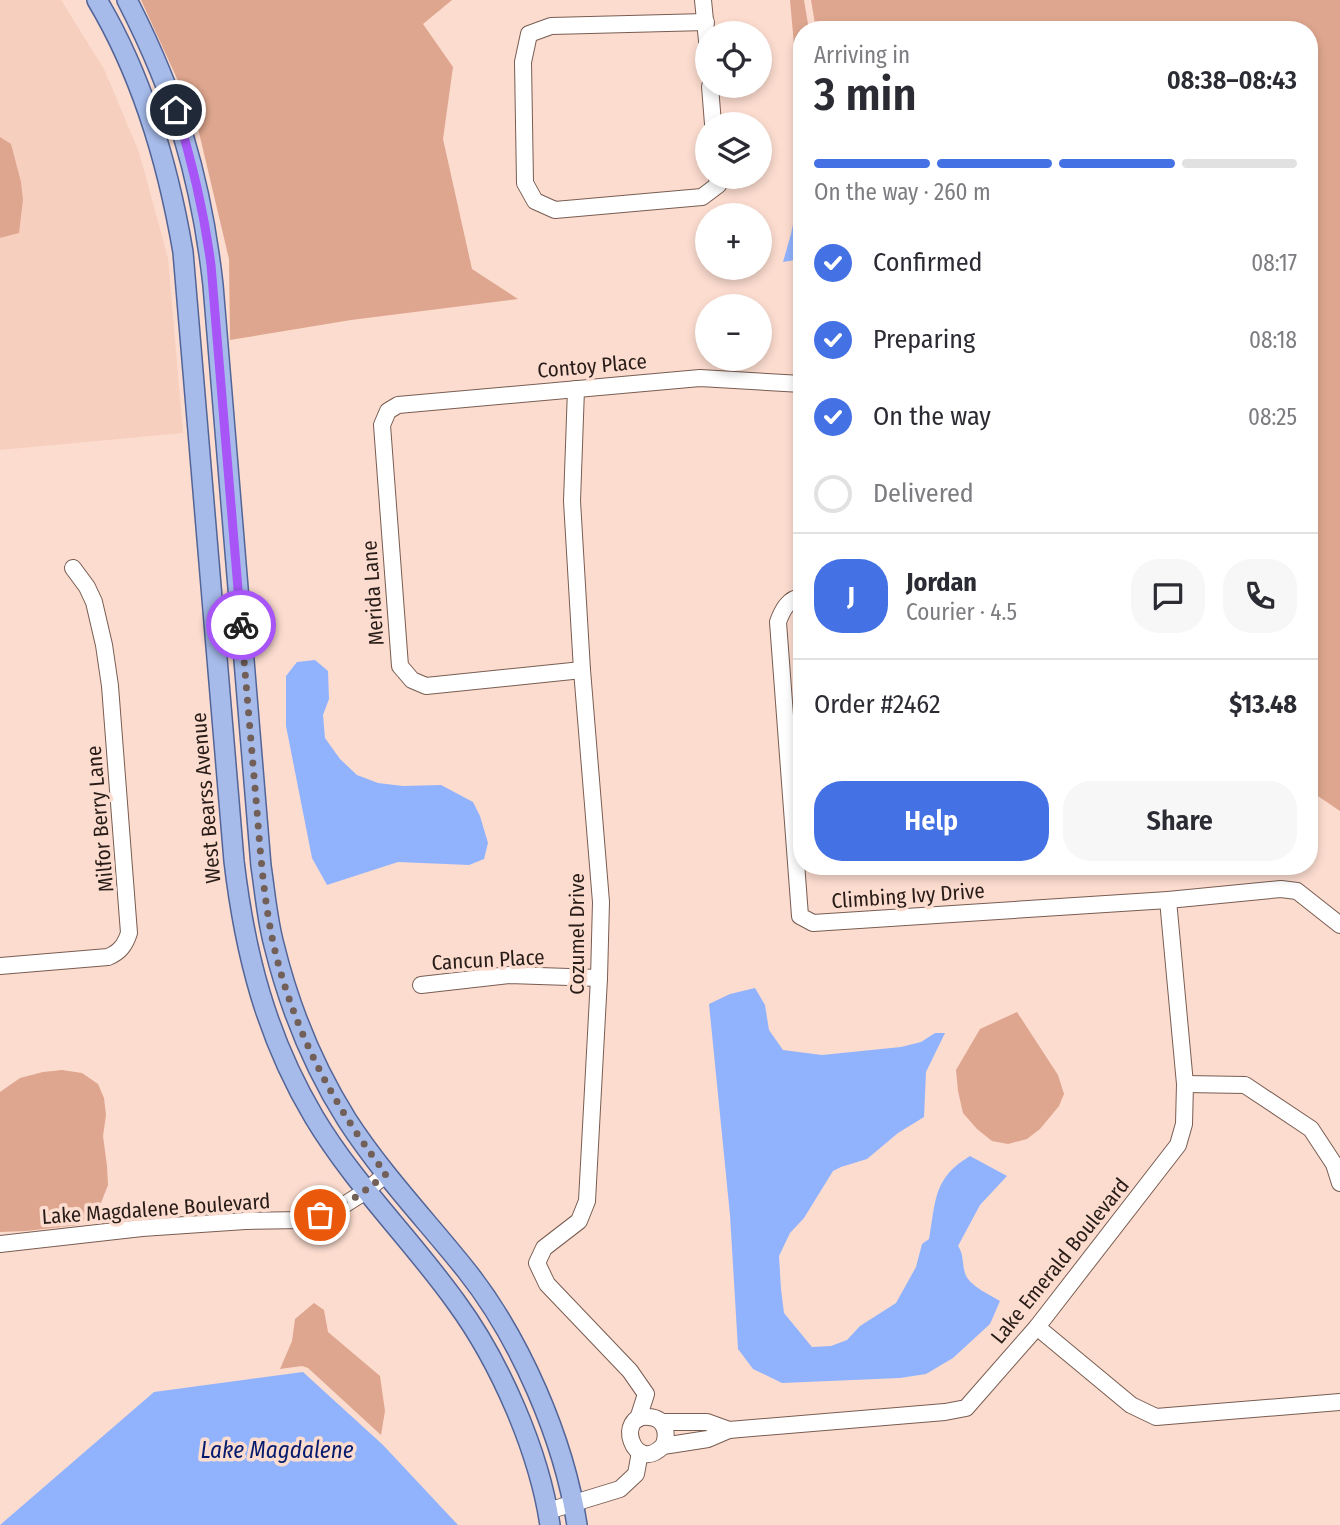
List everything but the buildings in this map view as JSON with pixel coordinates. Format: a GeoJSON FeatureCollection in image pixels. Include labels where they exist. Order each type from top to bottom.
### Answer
{"type":"FeatureCollection","features":[{"type":"Feature","properties":{"kind":"main road","name":"West Bearss Avenue"},"geometry":{"type":"LineString","coordinates":[[97,0],[131,68],[154,128],[169,178],[183,252],[234,861],[249,955],[259,993],[272,1031],[314,1118],[366,1191],[457,1302],[477,1334],[511,1399],[532,1453],[549,1518]]}},
{"type":"Feature","properties":{"kind":"main road"},"geometry":{"type":"LineString","coordinates":[[127,0],[146,36],[176,110],[192,162],[208,243],[261,866],[273,943],[293,1010],[318,1068],[346,1119],[386,1174],[467,1271],[498,1315],[534,1387],[558,1448],[574,1502],[577,1525]]}},
{"type":"Feature","properties":{"kind":"street"},"geometry":{"type":"LineString","coordinates":[[704,0],[706,21]]}},
{"type":"Feature","properties":{"kind":"street"},"geometry":{"type":"LineString","coordinates":[[695,22],[551,26],[529,34],[523,62],[525,183],[535,201],[555,210],[702,197],[713,189]]}},
{"type":"Feature","properties":{"kind":"street","name":"Contoy Place"},"geometry":{"type":"LineString","coordinates":[[387,411],[398,405],[700,378],[793,383]]}},
{"type":"Feature","properties":{"kind":"street","name":"Cozumel Drive"},"geometry":{"type":"LineString","coordinates":[[576,389],[572,501],[582,670],[601,902],[599,978],[587,1201],[579,1221],[544,1248],[537,1263],[547,1284],[629,1371],[646,1394],[638,1419]]}},
{"type":"Feature","properties":{"kind":"street","name":"Merida Lane"},"geometry":{"type":"LineString","coordinates":[[387,411],[382,425],[400,666],[412,680],[426,686],[582,670]]}},
{"type":"Feature","properties":{"kind":"street","name":"Milfor Berry Lane"},"geometry":{"type":"LineString","coordinates":[[0,966],[108,957],[121,949],[129,933],[110,686],[104,645],[94,602],[73,568]]}},
{"type":"Feature","properties":{"kind":"street","name":"Climbing Ivy Drive"},"geometry":{"type":"LineString","coordinates":[[793,601],[783,609],[779,622],[793,818]]}},
{"type":"Feature","properties":{"kind":"street","name":"Climbing Ivy Drive"},"geometry":{"type":"LineString","coordinates":[[797,875],[800,916],[813,923],[1168,900],[1280,889],[1297,891],[1340,925]]}},
{"type":"Feature","properties":{"kind":"street","name":"Lake Emerald Boulevard"},"geometry":{"type":"LineString","coordinates":[[663,1446],[708,1439],[729,1430],[945,1412],[965,1408],[1037,1327],[1178,1144],[1184,1124],[1185,1084],[1168,900]]}},
{"type":"Feature","properties":{"kind":"street","name":"Cancun Place"},"geometry":{"type":"LineString","coordinates":[[421,985],[509,975],[599,978]]}},
{"type":"Feature","properties":{"kind":"street"},"geometry":{"type":"LineString","coordinates":[[1185,1084],[1245,1085],[1311,1129],[1334,1164],[1340,1183]]}},
{"type":"Feature","properties":{"kind":"street","name":"Lake Magdalene Boulevard"},"geometry":{"type":"LineString","coordinates":[[0,1244],[142,1228],[304,1220],[336,1210],[366,1191],[386,1174]]}},
{"type":"Feature","properties":{"kind":"street"},"geometry":{"type":"LineString","coordinates":[[1037,1327],[1131,1405],[1156,1417],[1340,1402]]}},
{"type":"Feature","properties":{"kind":"street"},"geometry":{"type":"LineString","coordinates":[[649,1417],[661,1422],[666,1440],[658,1451],[650,1454],[640,1452],[631,1444],[629,1435],[638,1419],[649,1417]]}},
{"type":"Feature","properties":{"kind":"street","name":"Lake Emerald Boulevard"},"geometry":{"type":"LineString","coordinates":[[661,1422],[707,1422],[729,1430]]}},
{"type":"Feature","properties":{"kind":"street"},"geometry":{"type":"LineString","coordinates":[[549,1518],[574,1502],[620,1489],[636,1474],[640,1452]]}},
{"type":"Feature","properties":{"kind":"shaded area"},"geometry":{"type":"Polygon","coordinates":[[[0,0],[61,0],[104,69],[139,152],[168,258],[183,433],[0,450],[0,238],[18,233],[23,200],[11,145],[0,137],[0,0]]]}},
{"type":"Feature","properties":{"kind":"shaded area"},"geometry":{"type":"Polygon","coordinates":[[[141,0],[452,0],[423,24],[453,67],[443,139],[472,269],[518,299],[351,320],[230,340],[229,259],[196,120],[141,0]]]}},
{"type":"Feature","properties":{"kind":"shaded area"},"geometry":{"type":"Polygon","coordinates":[[[790,0],[804,0],[808,21],[793,21],[793,34],[790,0]]]}},
{"type":"Feature","properties":{"kind":"shaded area"},"geometry":{"type":"Polygon","coordinates":[[[811,0],[1340,0],[1340,811],[1318,796],[1318,21],[814,21],[811,0]]]}},
{"type":"Feature","properties":{"kind":"shaded area"},"geometry":{"type":"Polygon","coordinates":[[[0,137],[11,144],[23,200],[19,233],[0,238],[0,137]]]}},
{"type":"Feature","properties":{"kind":"shaded area"},"geometry":{"type":"Polygon","coordinates":[[[1017,1012],[1058,1075],[1064,1094],[1059,1106],[1040,1129],[1027,1139],[1008,1144],[992,1141],[963,1113],[956,1070],[980,1029],[1017,1012]]]}},
{"type":"Feature","properties":{"kind":"shaded area"},"geometry":{"type":"Polygon","coordinates":[[[62,1070],[82,1073],[98,1084],[104,1098],[106,1115],[103,1136],[108,1185],[99,1208],[79,1225],[0,1232],[0,1092],[20,1078],[62,1070]]]}},
{"type":"Feature","properties":{"kind":"shaded area"},"geometry":{"type":"Polygon","coordinates":[[[314,1303],[324,1310],[328,1332],[380,1376],[385,1411],[381,1435],[308,1368],[302,1366],[280,1369],[292,1341],[295,1319],[314,1303]]]}},
{"type":"Feature","properties":{"kind":"water"},"geometry":{"type":"Polygon","coordinates":[[[793,225],[793,260],[783,262],[793,225]]]}},
{"type":"Feature","properties":{"kind":"water"},"geometry":{"type":"Polygon","coordinates":[[[315,660],[328,671],[329,699],[323,715],[325,738],[340,759],[357,775],[378,783],[403,786],[441,785],[473,802],[488,843],[484,859],[469,865],[398,862],[327,885],[312,858],[286,726],[286,676],[297,662],[315,660]]]}},
{"type":"Feature","properties":{"kind":"water"},"geometry":{"type":"Polygon","coordinates":[[[755,988],[765,1005],[769,1030],[783,1050],[822,1055],[901,1047],[921,1042],[935,1033],[945,1033],[926,1072],[924,1117],[898,1133],[867,1159],[833,1171],[804,1218],[790,1233],[779,1256],[784,1313],[812,1347],[831,1346],[847,1340],[860,1326],[896,1303],[916,1267],[922,1244],[929,1239],[938,1191],[958,1164],[970,1156],[1007,1176],[980,1205],[958,1246],[967,1278],[1000,1301],[990,1324],[953,1358],[926,1374],[900,1378],[782,1383],[753,1369],[738,1349],[730,1215],[709,1004],[730,994],[755,988]]]}},
{"type":"Feature","properties":{"kind":"water","name":"Lake Magdalene"},"geometry":{"type":"Polygon","coordinates":[[[303,1372],[383,1445],[458,1525],[0,1525],[154,1392],[303,1372]]]}},
{"type":"Feature","properties":{"kind":"way so far"},"geometry":{"type":"LineString","coordinates":[[241,625],[261,866],[273,943],[293,1010],[318,1068],[346,1119],[386,1174],[366,1191],[336,1210],[320,1215]]}},
{"type":"Feature","properties":{"kind":"route"},"geometry":{"type":"LineString","coordinates":[[176,110],[192,162],[211,265],[241,625]]}}]}
